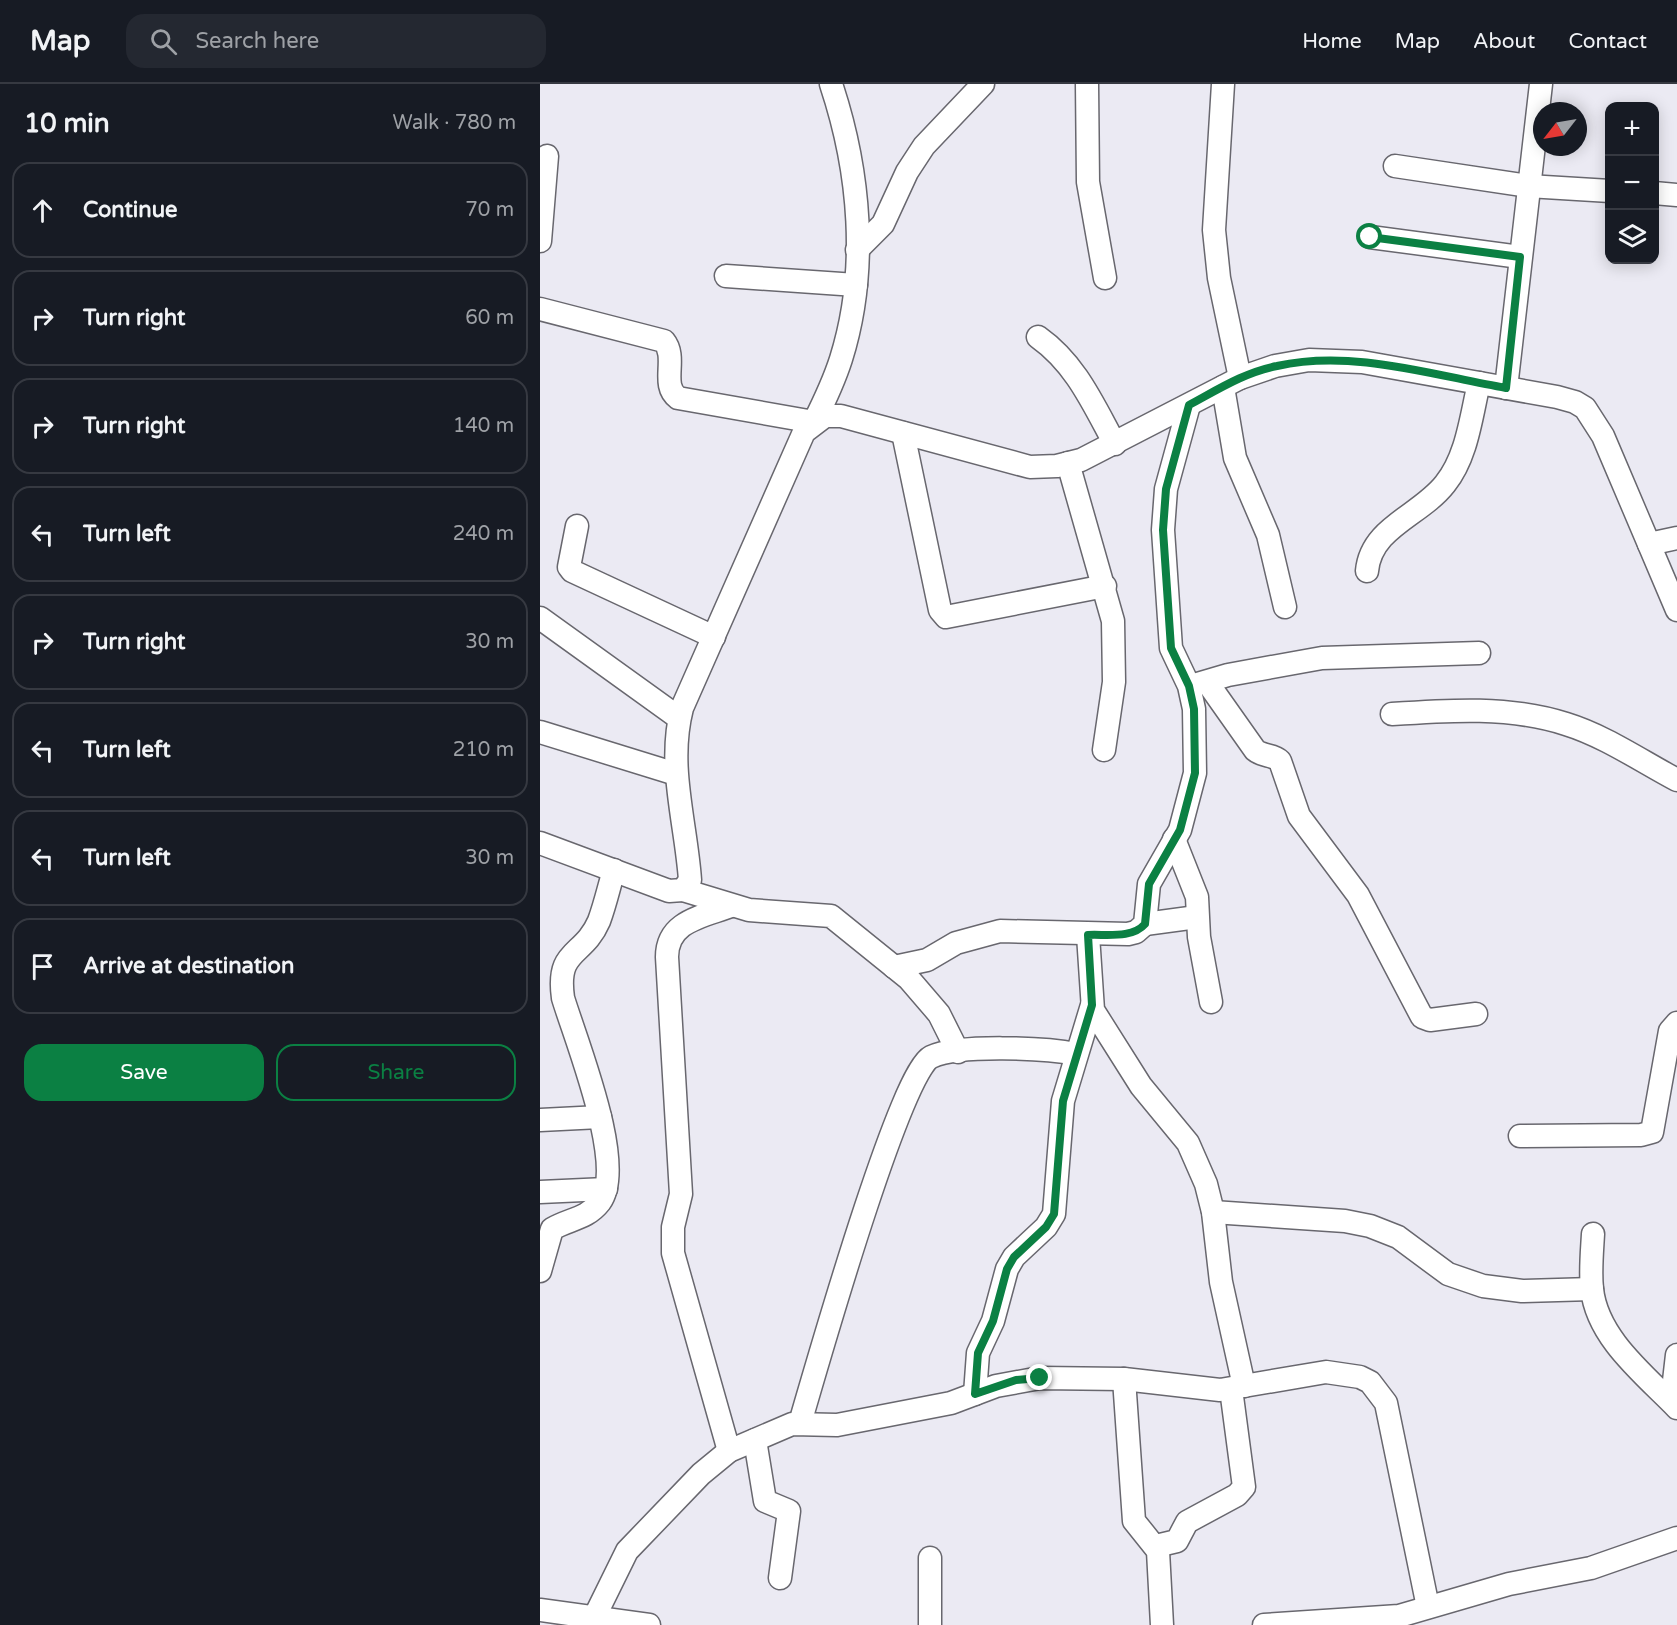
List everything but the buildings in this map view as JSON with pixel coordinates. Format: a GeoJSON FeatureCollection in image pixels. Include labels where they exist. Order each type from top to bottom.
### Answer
{"type":"FeatureCollection","features":[{"type":"Feature","properties":{"kind":"street"},"geometry":{"type":"LineString","coordinates":[[814,422],[842,358],[854,305],[856,285],[857,250],[852,159],[831,84]]}},
{"type":"Feature","properties":{"kind":"street"},"geometry":{"type":"LineString","coordinates":[[857,250],[883,224],[907,172],[924,146],[983,84]]}},
{"type":"Feature","properties":{"kind":"street"},"geometry":{"type":"LineString","coordinates":[[1087,84],[1088,182],[1105,278]]}},
{"type":"Feature","properties":{"kind":"street"},"geometry":{"type":"LineString","coordinates":[[1223,84],[1214,230],[1232,382],[1235,458],[1268,535],[1285,607]]}},
{"type":"Feature","properties":{"kind":"street"},"geometry":{"type":"LineString","coordinates":[[1506,388],[1541,84]]}},
{"type":"Feature","properties":{"kind":"street"},"geometry":{"type":"LineString","coordinates":[[540,241],[548,156]]}},
{"type":"Feature","properties":{"kind":"street"},"geometry":{"type":"LineString","coordinates":[[1395,166],[1528,186],[1605,191]]}},
{"type":"Feature","properties":{"kind":"street"},"geometry":{"type":"LineString","coordinates":[[1659,193],[1677,195]]}},
{"type":"Feature","properties":{"kind":"street"},"geometry":{"type":"LineString","coordinates":[[1370,237],[1520,257]]}},
{"type":"Feature","properties":{"kind":"street"},"geometry":{"type":"LineString","coordinates":[[726,276],[856,285]]}},
{"type":"Feature","properties":{"kind":"street"},"geometry":{"type":"LineString","coordinates":[[540,309],[664,341],[671,354],[670,388],[678,398],[814,422]]}},
{"type":"Feature","properties":{"kind":"street"},"geometry":{"type":"LineString","coordinates":[[1038,337],[1064,358],[1076,373],[1115,444]]}},
{"type":"Feature","properties":{"kind":"street"},"geometry":{"type":"LineString","coordinates":[[682,890],[690,880],[676,774],[675,754],[680,718],[804,432],[814,422],[825,416],[841,416],[1030,467],[1068,464],[1115,444],[1232,382],[1275,366],[1310,360],[1362,362],[1557,397],[1575,402],[1585,408],[1603,436],[1677,610]]}},
{"type":"Feature","properties":{"kind":"street"},"geometry":{"type":"LineString","coordinates":[[1367,571],[1368,556],[1380,538],[1435,495],[1454,471],[1464,444],[1479,383]]}},
{"type":"Feature","properties":{"kind":"street"},"geometry":{"type":"LineString","coordinates":[[1189,405],[1166,489],[1163,530],[1171,648],[1198,684],[1255,750],[1262,756],[1274,757],[1280,761],[1299,816],[1358,895],[1422,1017],[1430,1020],[1476,1014]]}},
{"type":"Feature","properties":{"kind":"street"},"geometry":{"type":"LineString","coordinates":[[903,433],[940,610],[946,617],[1105,586]]}},
{"type":"Feature","properties":{"kind":"street"},"geometry":{"type":"LineString","coordinates":[[1068,464],[1105,586],[1113,621],[1115,661],[1104,750]]}},
{"type":"Feature","properties":{"kind":"street"},"geometry":{"type":"LineString","coordinates":[[577,526],[569,567],[572,571],[714,637]]}},
{"type":"Feature","properties":{"kind":"street"},"geometry":{"type":"LineString","coordinates":[[1649,544],[1677,538]]}},
{"type":"Feature","properties":{"kind":"street"},"geometry":{"type":"LineString","coordinates":[[540,618],[680,718]]}},
{"type":"Feature","properties":{"kind":"street"},"geometry":{"type":"LineString","coordinates":[[1198,684],[1238,673],[1322,658],[1479,653]]}},
{"type":"Feature","properties":{"kind":"street"},"geometry":{"type":"LineString","coordinates":[[1145,924],[1149,884],[1187,812],[1195,773],[1194,709],[1198,684]]}},
{"type":"Feature","properties":{"kind":"street"},"geometry":{"type":"LineString","coordinates":[[1392,714],[1486,710],[1552,720],[1587,732],[1677,780]]}},
{"type":"Feature","properties":{"kind":"street"},"geometry":{"type":"LineString","coordinates":[[540,732],[676,774]]}},
{"type":"Feature","properties":{"kind":"street"},"geometry":{"type":"LineString","coordinates":[[1174,839],[1197,897],[1197,917],[1211,1002]]}},
{"type":"Feature","properties":{"kind":"street"},"geometry":{"type":"LineString","coordinates":[[540,843],[669,891],[682,890],[731,906],[766,912],[831,916],[843,923],[909,979],[939,1014],[958,1052]]}},
{"type":"Feature","properties":{"kind":"street"},"geometry":{"type":"LineString","coordinates":[[540,1270],[552,1229],[592,1212],[606,1189],[610,1171],[600,1117],[563,998],[561,974],[565,964],[587,939],[598,921],[614,870]]}},
{"type":"Feature","properties":{"kind":"street"},"geometry":{"type":"LineString","coordinates":[[729,1450],[678,1272],[672,1239],[681,1194],[667,950],[671,934],[676,929],[731,906]]}},
{"type":"Feature","properties":{"kind":"street"},"geometry":{"type":"LineString","coordinates":[[894,967],[927,960],[956,943],[1000,931],[1088,935],[1128,934],[1136,932],[1145,924],[1197,917]]}},
{"type":"Feature","properties":{"kind":"street"},"geometry":{"type":"LineString","coordinates":[[975,1394],[978,1353],[993,1321],[1007,1269],[1014,1257],[1046,1227],[1054,1214],[1063,1101],[1092,1005],[1088,935]]}},
{"type":"Feature","properties":{"kind":"street"},"geometry":{"type":"LineString","coordinates":[[1092,1005],[1141,1086],[1188,1143],[1206,1184],[1213,1212],[1221,1282],[1238,1387],[1244,1487],[1237,1495],[1187,1522],[1178,1541],[1156,1546]]}},
{"type":"Feature","properties":{"kind":"street"},"geometry":{"type":"LineString","coordinates":[[1520,1136],[1641,1135],[1652,1132],[1670,1031],[1677,1023]]}},
{"type":"Feature","properties":{"kind":"street"},"geometry":{"type":"LineString","coordinates":[[800,1423],[846,1270],[903,1099],[921,1064],[931,1057],[958,1052],[1034,1048],[1076,1054]]}},
{"type":"Feature","properties":{"kind":"street"},"geometry":{"type":"LineString","coordinates":[[540,1120],[600,1117]]}},
{"type":"Feature","properties":{"kind":"street"},"geometry":{"type":"LineString","coordinates":[[540,1192],[606,1189]]}},
{"type":"Feature","properties":{"kind":"street"},"geometry":{"type":"LineString","coordinates":[[1213,1212],[1345,1221],[1370,1226],[1398,1237],[1448,1274],[1483,1286],[1522,1291],[1592,1289]]}},
{"type":"Feature","properties":{"kind":"street"},"geometry":{"type":"LineString","coordinates":[[1593,1234],[1592,1289],[1600,1318],[1618,1346],[1677,1408]]}},
{"type":"Feature","properties":{"kind":"street"},"geometry":{"type":"LineString","coordinates":[[1677,1355],[1674,1375],[1677,1400]]}},
{"type":"Feature","properties":{"kind":"street"},"geometry":{"type":"LineString","coordinates":[[582,1620],[637,1539],[700,1474],[729,1450],[800,1423],[837,1425],[951,1403],[996,1386],[1032,1379],[1124,1378],[1213,1389],[1326,1372],[1360,1377],[1377,1388],[1386,1403],[1418,1615]]}},
{"type":"Feature","properties":{"kind":"street"},"geometry":{"type":"LineString","coordinates":[[1124,1378],[1134,1521],[1139,1531],[1156,1546],[1159,1556],[1162,1625]]}},
{"type":"Feature","properties":{"kind":"street"},"geometry":{"type":"LineString","coordinates":[[755,1440],[765,1501],[789,1511],[780,1578]]}},
{"type":"Feature","properties":{"kind":"street"},"geometry":{"type":"LineString","coordinates":[[1264,1625],[1418,1615],[1509,1584],[1591,1568],[1677,1538]]}},
{"type":"Feature","properties":{"kind":"street"},"geometry":{"type":"LineString","coordinates":[[930,1558],[930,1625]]}},
{"type":"Feature","properties":{"kind":"street"},"geometry":{"type":"LineString","coordinates":[[540,1610],[582,1620],[649,1625]]}},
{"type":"Feature","properties":{"kind":"route"},"geometry":{"type":"LineString","coordinates":[[1040,1378],[1016,1380],[975,1394],[978,1353],[993,1321],[1007,1269],[1014,1257],[1042,1232],[1054,1214],[1063,1101],[1092,1005],[1088,935],[1128,934],[1140,930],[1145,924],[1149,884],[1180,830],[1192,790],[1196,758],[1193,699],[1186,678],[1171,648],[1163,530],[1166,489],[1189,405],[1240,378],[1275,366],[1310,360],[1362,362],[1506,388],[1520,257],[1370,237]]}}]}
